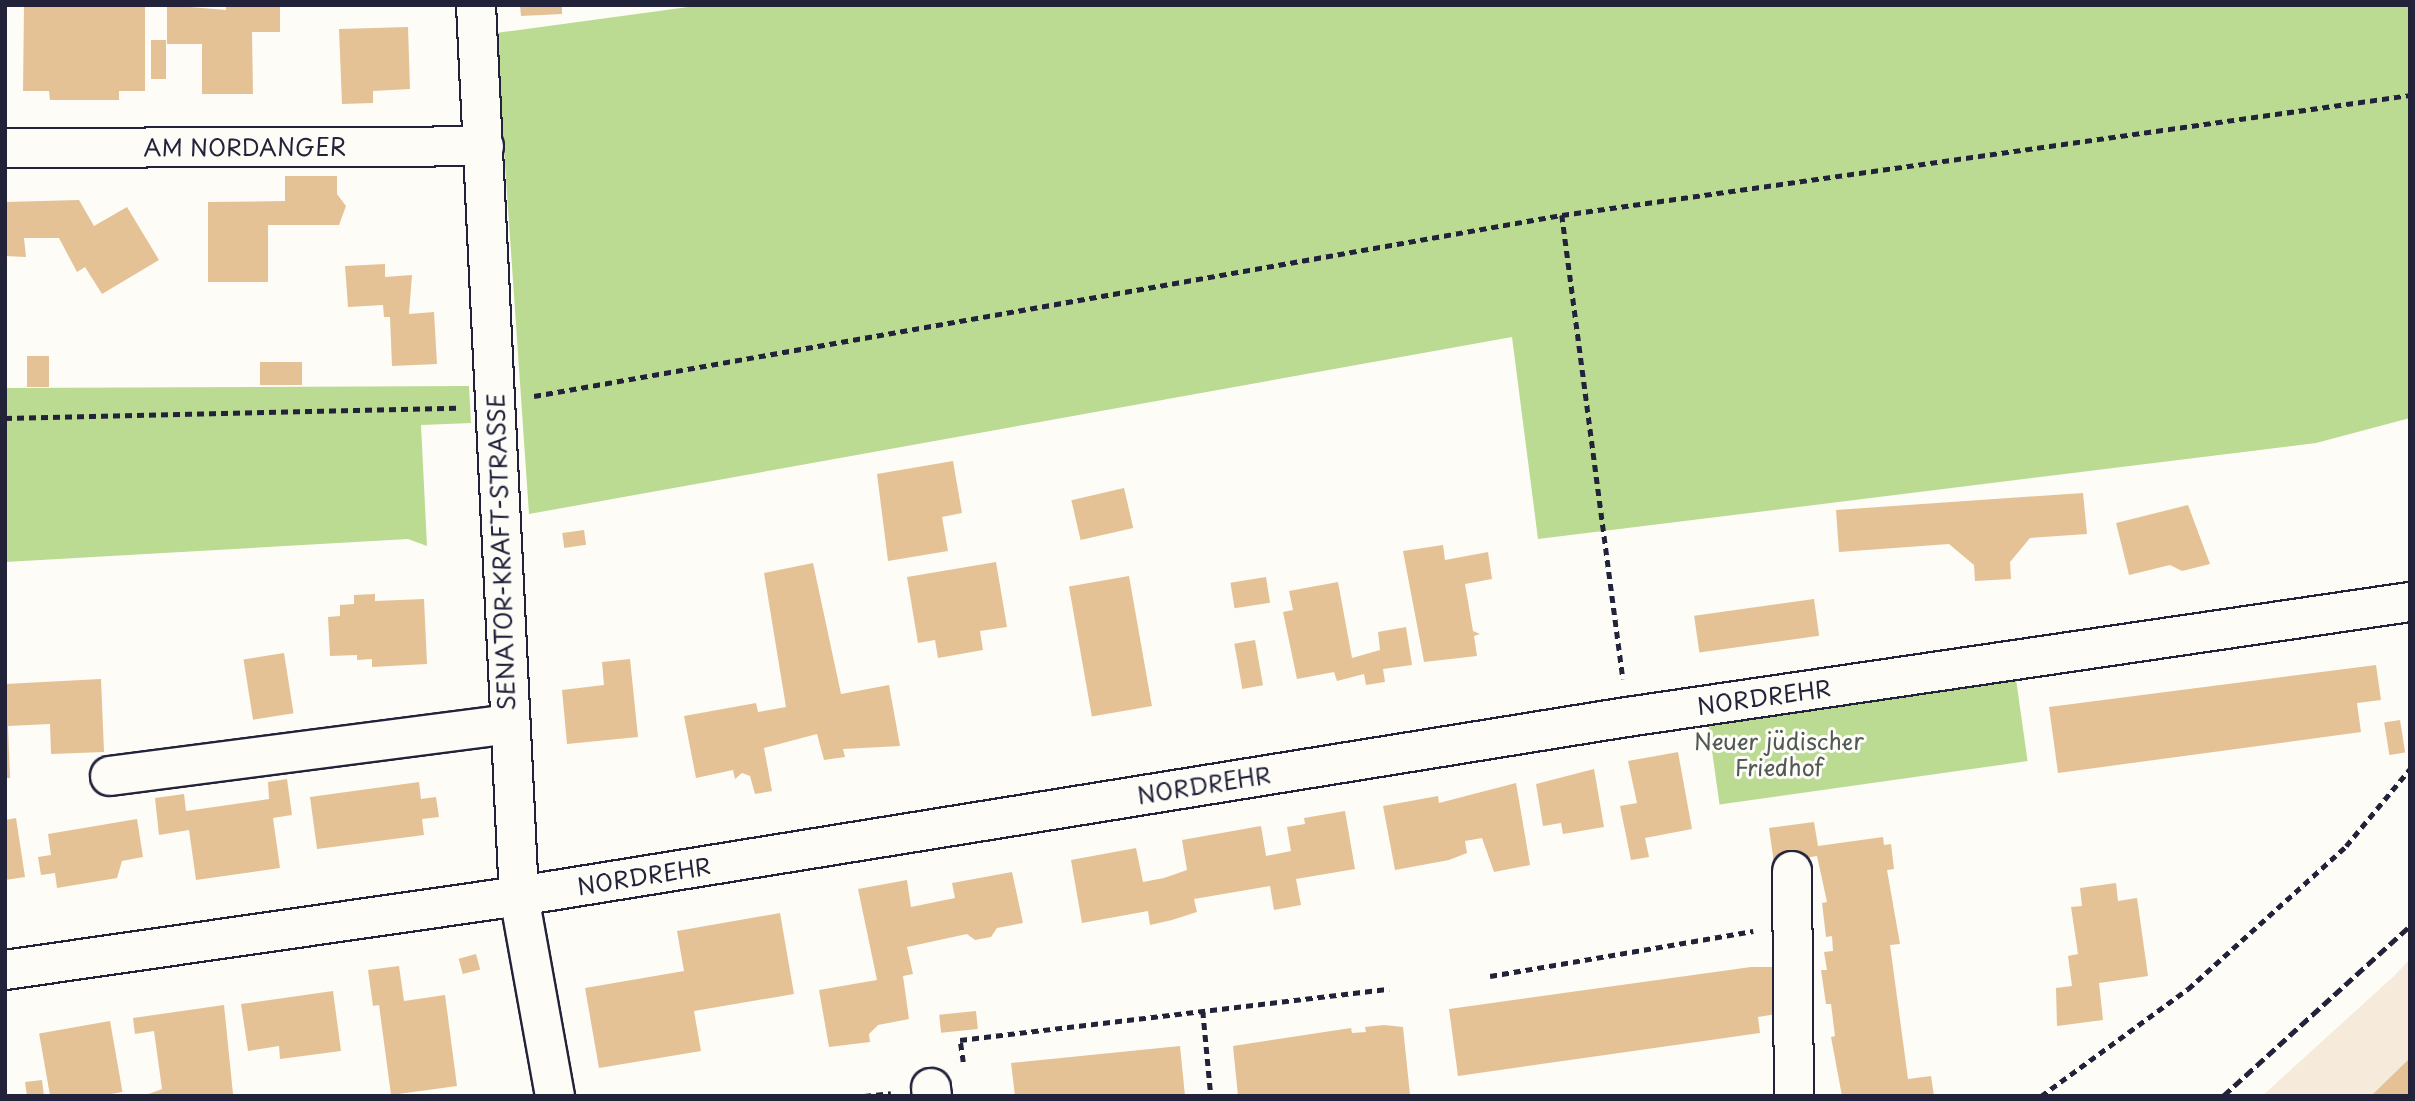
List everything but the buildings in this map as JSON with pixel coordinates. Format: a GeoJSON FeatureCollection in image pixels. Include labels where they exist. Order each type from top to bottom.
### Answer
{"type":"FeatureCollection","features":[{"type":"Feature","properties":{"kind":"street","name":"SENATOR-KRAFT-STRASSE"},"geometry":{"type":"LineString","coordinates":[[476,5],[496,405],[508,724],[519,896],[555,1096]]}},
{"type":"Feature","properties":{"kind":"street","name":"AM NORDANGER"},"geometry":{"type":"LineString","coordinates":[[5,148],[484,146]]}},
{"type":"Feature","properties":{"kind":"street","name":"NORDREHR"},"geometry":{"type":"LineString","coordinates":[[5,971],[519,896],[1627,717],[2407,607]]}},
{"type":"Feature","properties":{"kind":"street"},"geometry":{"type":"LineString","coordinates":[[110,776],[508,724]]}},
{"type":"Feature","properties":{"kind":"street"},"geometry":{"type":"LineString","coordinates":[[1792,871],[1796,924],[1794,1096]]}},
{"type":"Feature","properties":{"kind":"path"},"geometry":{"type":"LineString","coordinates":[[5,418],[496,405],[1562,215],[2410,94]]}},
{"type":"Feature","properties":{"kind":"path"},"geometry":{"type":"LineString","coordinates":[[1562,215],[1627,717]]}},
{"type":"Feature","properties":{"kind":"path"},"geometry":{"type":"LineString","coordinates":[[2041,1096],[2189,989],[2346,846],[2410,769]]}},
{"type":"Feature","properties":{"kind":"path"},"geometry":{"type":"LineString","coordinates":[[1490,976],[1796,924]]}},
{"type":"Feature","properties":{"kind":"path"},"geometry":{"type":"LineString","coordinates":[[864,1096],[931,1092],[965,1084],[960,1040],[1389,989]]}},
{"type":"Feature","properties":{"kind":"path"},"geometry":{"type":"LineString","coordinates":[[1203,1011],[1211,1096]]}},
{"type":"Feature","properties":{"kind":"shaded area"},"geometry":{"type":"Polygon","coordinates":[[[2410,959],[2410,1096],[2262,1096],[2395,975],[2410,959]]]}},
{"type":"Feature","properties":{"kind":"green space"},"geometry":{"type":"Polygon","coordinates":[[[703,5],[2410,5],[2410,418],[2316,443],[1538,539],[1512,337],[529,514],[496,33],[703,5]]]}},
{"type":"Feature","properties":{"kind":"green space"},"geometry":{"type":"Polygon","coordinates":[[[469,386],[471,423],[421,425],[427,546],[408,539],[5,562],[5,388],[469,386]]]}},
{"type":"Feature","properties":{"kind":"green space","name":"Neuer jüdischer Friedhof"},"geometry":{"type":"Polygon","coordinates":[[[2015,672],[2028,761],[1720,804],[1707,715],[2015,672]]]}},
{"type":"Feature","properties":{"kind":"railway"},"geometry":{"type":"LineString","coordinates":[[2223,1096],[2410,926]]}}]}
